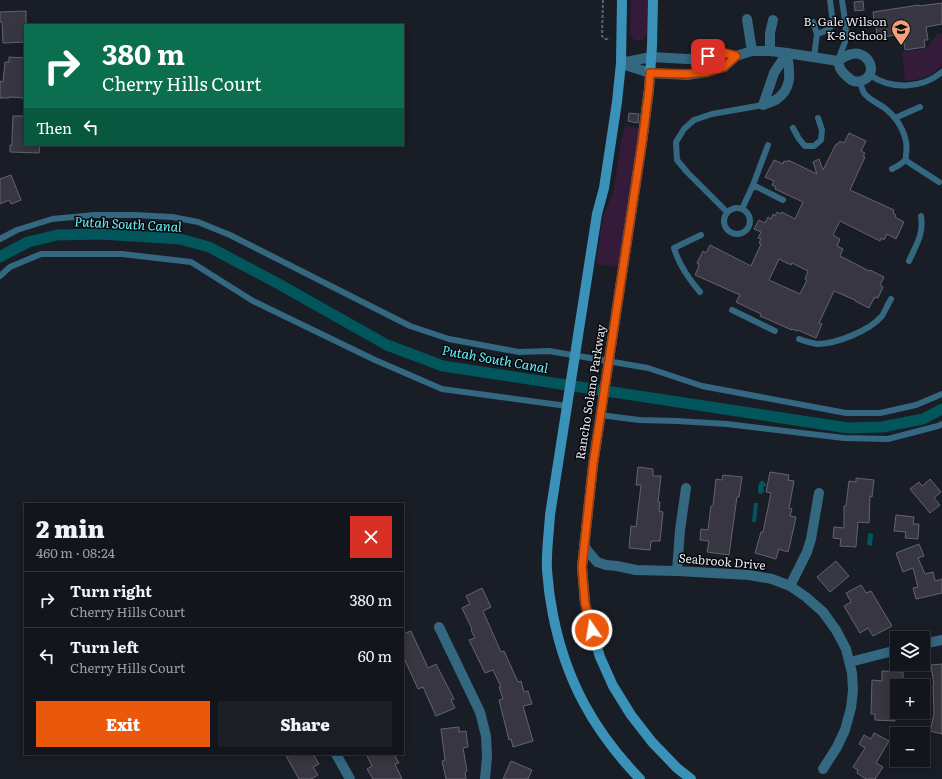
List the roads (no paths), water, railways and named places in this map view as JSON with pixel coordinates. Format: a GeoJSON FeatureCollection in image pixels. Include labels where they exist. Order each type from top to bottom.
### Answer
{"type":"FeatureCollection","features":[{"type":"Feature","properties":{"kind":"street","name":"Rancho Solano Parkway"},"geometry":{"type":"LineString","coordinates":[[622,0],[617,102],[604,188],[597,214],[550,515],[547,570],[550,599],[555,622],[564,659],[573,681],[583,703],[605,739],[640,779]]}},
{"type":"Feature","properties":{"kind":"street","name":"Rancho Solano Parkway"},"geometry":{"type":"LineString","coordinates":[[653,0],[649,89],[593,465],[582,567],[585,603],[592,630],[600,656],[613,686],[631,716],[652,742],[677,768],[691,779]]}},
{"type":"Feature","properties":{"kind":"street"},"geometry":{"type":"LineString","coordinates":[[747,19],[752,51]]}},
{"type":"Feature","properties":{"kind":"street"},"geometry":{"type":"LineString","coordinates":[[770,51],[772,20]]}},
{"type":"Feature","properties":{"kind":"street"},"geometry":{"type":"LineString","coordinates":[[620,63],[650,73],[687,74],[707,72],[724,67],[736,56],[752,51],[787,52],[838,61],[854,54],[864,56],[869,61],[871,68],[870,75],[860,81],[853,81],[840,70],[838,61]]}},
{"type":"Feature","properties":{"kind":"street"},"geometry":{"type":"LineString","coordinates":[[620,63],[651,57],[688,59],[708,56],[721,52],[736,56]]}},
{"type":"Feature","properties":{"kind":"street"},"geometry":{"type":"LineString","coordinates":[[762,105],[768,93],[774,73],[787,52]]}},
{"type":"Feature","properties":{"kind":"street"},"geometry":{"type":"LineString","coordinates":[[762,105],[777,99],[786,91],[790,75],[787,52]]}},
{"type":"Feature","properties":{"kind":"street"},"geometry":{"type":"LineString","coordinates":[[677,571],[680,530],[686,488]]}},
{"type":"Feature","properties":{"kind":"street"},"geometry":{"type":"LineString","coordinates":[[790,586],[811,539],[819,493]]}},
{"type":"Feature","properties":{"kind":"street","name":"Seabrook Drive"},"geometry":{"type":"LineString","coordinates":[[584,546],[597,562],[606,565],[636,570],[748,575],[772,579],[790,586],[806,597],[823,612],[836,630],[846,649],[852,673],[853,690],[851,708],[845,730],[837,747],[823,769]]}},
{"type":"Feature","properties":{"kind":"street"},"geometry":{"type":"LineString","coordinates":[[439,627],[480,712],[486,736],[488,757],[485,779]]}},
{"type":"Feature","properties":{"kind":"street"},"geometry":{"type":"LineString","coordinates":[[930,643],[942,640]]}},
{"type":"Feature","properties":{"kind":"street"},"geometry":{"type":"LineString","coordinates":[[850,662],[890,652]]}},
{"type":"Feature","properties":{"kind":"street"},"geometry":{"type":"LineString","coordinates":[[337,755],[350,779]]}},
{"type":"Feature","properties":{"kind":"lane"},"geometry":{"type":"LineString","coordinates":[[817,34],[826,31],[833,24],[830,0]]}},
{"type":"Feature","properties":{"kind":"lane"},"geometry":{"type":"LineString","coordinates":[[838,61],[844,42],[846,27],[842,0]]}},
{"type":"Feature","properties":{"kind":"lane"},"geometry":{"type":"LineString","coordinates":[[814,22],[817,34],[814,57]]}},
{"type":"Feature","properties":{"kind":"lane"},"geometry":{"type":"LineString","coordinates":[[870,75],[882,82],[905,86],[924,83],[933,79],[942,72]]}},
{"type":"Feature","properties":{"kind":"lane"},"geometry":{"type":"LineString","coordinates":[[860,81],[863,92],[868,97],[880,104],[895,118],[905,137],[907,149],[905,160],[900,165],[892,169]]}},
{"type":"Feature","properties":{"kind":"lane"},"geometry":{"type":"LineString","coordinates":[[727,212],[677,160],[676,142],[684,129],[694,120],[712,114],[762,105]]}},
{"type":"Feature","properties":{"kind":"lane"},"geometry":{"type":"LineString","coordinates":[[895,118],[920,107]]}},
{"type":"Feature","properties":{"kind":"lane"},"geometry":{"type":"LineString","coordinates":[[793,128],[805,146],[814,146],[821,140],[822,130],[818,118]]}},
{"type":"Feature","properties":{"kind":"lane"},"geometry":{"type":"LineString","coordinates":[[742,209],[768,145]]}},
{"type":"Feature","properties":{"kind":"lane"},"geometry":{"type":"LineString","coordinates":[[905,160],[939,182]]}},
{"type":"Feature","properties":{"kind":"lane"},"geometry":{"type":"LineString","coordinates":[[753,185],[783,200]]}},
{"type":"Feature","properties":{"kind":"lane"},"geometry":{"type":"LineString","coordinates":[[734,208],[742,209],[749,215],[750,224],[746,232],[737,235],[732,234],[725,229],[723,220],[727,212],[734,208]]}},
{"type":"Feature","properties":{"kind":"lane"},"geometry":{"type":"LineString","coordinates":[[0,239],[17,230],[52,219],[87,216],[143,215],[172,217],[198,222],[230,235],[410,326],[449,339],[519,352],[549,351],[574,360],[608,366],[648,368],[702,386],[846,413],[880,413],[916,405],[942,394]]}},
{"type":"Feature","properties":{"kind":"lane"},"geometry":{"type":"LineString","coordinates":[[909,261],[921,234],[921,216]]}},
{"type":"Feature","properties":{"kind":"lane"},"geometry":{"type":"LineString","coordinates":[[700,292],[687,277],[674,248],[701,236]]}},
{"type":"Feature","properties":{"kind":"lane"},"geometry":{"type":"LineString","coordinates":[[0,276],[10,267],[41,254],[122,254],[191,262],[253,301],[375,360],[442,389],[567,404]]}},
{"type":"Feature","properties":{"kind":"lane"},"geometry":{"type":"LineString","coordinates":[[799,339],[817,344],[834,342],[852,336],[867,328],[882,316],[891,299]]}},
{"type":"Feature","properties":{"kind":"lane"},"geometry":{"type":"LineString","coordinates":[[732,310],[775,330]]}},
{"type":"Feature","properties":{"kind":"lane"},"geometry":{"type":"LineString","coordinates":[[601,410],[639,420],[727,424],[851,439],[888,439],[942,424]]}},
{"type":"Feature","properties":{"kind":"water"},"geometry":{"type":"Polygon","coordinates":[[[761,481],[766,484],[766,486],[763,487],[764,492],[759,494],[758,487],[761,481]]]}},
{"type":"Feature","properties":{"kind":"water"},"geometry":{"type":"Polygon","coordinates":[[[754,503],[758,503],[756,522],[752,522],[754,503]]]}},
{"type":"Feature","properties":{"kind":"water"},"geometry":{"type":"Polygon","coordinates":[[[868,534],[873,534],[871,546],[867,545],[868,534]]]}},
{"type":"Feature","properties":{"kind":"waterway","name":"Putah South Canal"},"geometry":{"type":"LineString","coordinates":[[0,257],[28,242],[57,235],[100,234],[180,239],[209,247],[277,283],[387,345],[443,366],[848,428],[882,427],[923,419],[942,409]]}},
{"type":"Feature","properties":{"kind":"place","name":"B. Gale Wilson K-8 School"},"geometry":{"type":"Point","coordinates":[901,46]}}]}
